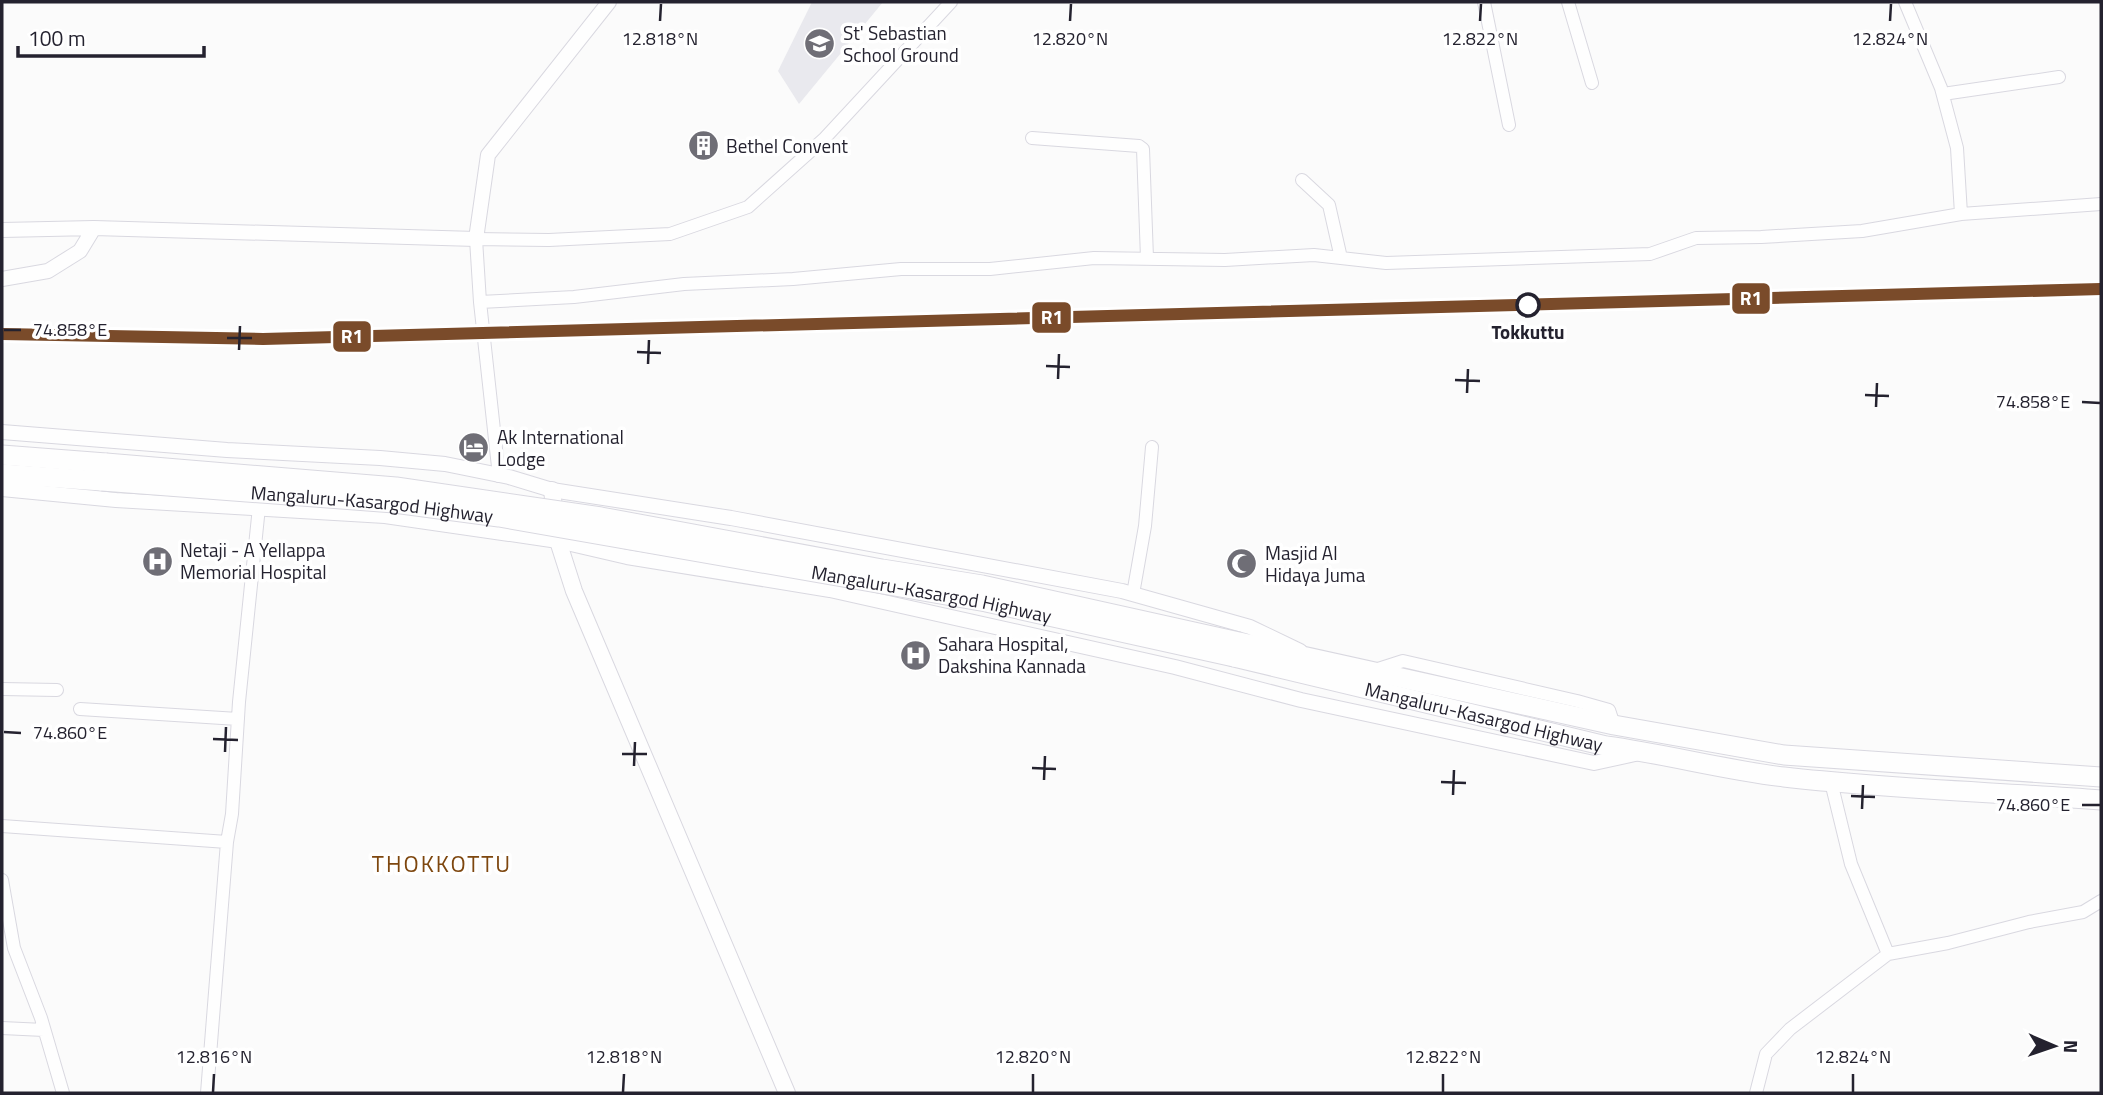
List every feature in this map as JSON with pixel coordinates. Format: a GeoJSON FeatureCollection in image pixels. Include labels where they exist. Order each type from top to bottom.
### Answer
{"type":"FeatureCollection","features":[{"type":"Feature","properties":{"kind":"highway","name":"Mangaluru-Kasargod Highway"},"geometry":{"type":"LineString","coordinates":[[2,454],[104,472]]}},
{"type":"Feature","properties":{"kind":"highway","name":"Mangaluru-Kasargod Highway"},"geometry":{"type":"LineString","coordinates":[[2,474],[104,472],[396,487],[577,513],[982,585],[1606,747],[1831,782],[2100,800]]}},
{"type":"Feature","properties":{"kind":"highway","name":"Mangaluru-Kasargod Highway"},"geometry":{"type":"LineString","coordinates":[[1236,650],[1310,657],[1614,725],[1784,755],[2099,776]]}},
{"type":"Feature","properties":{"kind":"main road"},"geometry":{"type":"LineString","coordinates":[[551,490],[558,541],[574,591],[787,1093]]}},
{"type":"Feature","properties":{"kind":"street"},"geometry":{"type":"LineString","coordinates":[[499,476],[480,302],[476,239],[488,155],[609,2]]}},
{"type":"Feature","properties":{"kind":"street"},"geometry":{"type":"LineString","coordinates":[[2,230],[94,228],[549,240],[670,234],[748,207],[824,139],[951,2]]}},
{"type":"Feature","properties":{"kind":"street"},"geometry":{"type":"LineString","coordinates":[[1484,2],[1509,125]]}},
{"type":"Feature","properties":{"kind":"street"},"geometry":{"type":"LineString","coordinates":[[1568,2],[1592,82]]}},
{"type":"Feature","properties":{"kind":"street"},"geometry":{"type":"LineString","coordinates":[[1905,2],[1942,94],[1957,148],[1961,214]]}},
{"type":"Feature","properties":{"kind":"street"},"geometry":{"type":"LineString","coordinates":[[1942,94],[2059,77]]}},
{"type":"Feature","properties":{"kind":"street"},"geometry":{"type":"LineString","coordinates":[[1032,138],[1139,146],[1143,149],[1147,258]]}},
{"type":"Feature","properties":{"kind":"street"},"geometry":{"type":"LineString","coordinates":[[1302,180],[1329,205],[1341,258]]}},
{"type":"Feature","properties":{"kind":"street"},"geometry":{"type":"LineString","coordinates":[[480,302],[574,297],[684,284],[793,279],[901,269],[990,269],[1094,258],[1225,260],[1314,255],[1385,263],[1650,254],[1696,238],[1862,230],[1961,214],[2101,204]]}},
{"type":"Feature","properties":{"kind":"street"},"geometry":{"type":"LineString","coordinates":[[2,279],[48,271],[80,251],[94,228]]}},
{"type":"Feature","properties":{"kind":"street"},"geometry":{"type":"LineString","coordinates":[[2,432],[445,464],[551,490],[731,518],[1133,594],[1250,627],[1289,644],[1310,657]]}},
{"type":"Feature","properties":{"kind":"street"},"geometry":{"type":"LineString","coordinates":[[1133,594],[1146,513],[1152,447]]}},
{"type":"Feature","properties":{"kind":"street"},"geometry":{"type":"LineString","coordinates":[[2,489],[116,500],[385,516],[558,541],[627,557],[830,590],[1175,667],[1301,700],[1594,762],[1646,752]]}},
{"type":"Feature","properties":{"kind":"street"},"geometry":{"type":"LineString","coordinates":[[207,1093],[227,842],[232,814],[238,719],[259,507]]}},
{"type":"Feature","properties":{"kind":"street"},"geometry":{"type":"LineString","coordinates":[[2,689],[57,690]]}},
{"type":"Feature","properties":{"kind":"street"},"geometry":{"type":"LineString","coordinates":[[80,709],[238,719]]}},
{"type":"Feature","properties":{"kind":"street"},"geometry":{"type":"LineString","coordinates":[[2099,776],[2100,800]]}},
{"type":"Feature","properties":{"kind":"street"},"geometry":{"type":"LineString","coordinates":[[1831,782],[1851,864],[1888,954]]}},
{"type":"Feature","properties":{"kind":"street"},"geometry":{"type":"LineString","coordinates":[[2,826],[227,842]]}},
{"type":"Feature","properties":{"kind":"street"},"geometry":{"type":"LineString","coordinates":[[2,880],[14,948],[44,1030],[63,1093]]}},
{"type":"Feature","properties":{"kind":"street"},"geometry":{"type":"LineString","coordinates":[[1756,1093],[1766,1054],[1790,1029],[1888,954],[2083,912],[2101,901]]}},
{"type":"Feature","properties":{"kind":"street"},"geometry":{"type":"LineString","coordinates":[[2,1028],[44,1030]]}},
{"type":"Feature","properties":{"kind":"shaded area","name":"St' Sebastian School Ground"},"geometry":{"type":"Polygon","coordinates":[[[812,2],[883,2],[799,104],[778,71],[812,2]]]}},
{"type":"Feature","properties":{"kind":"transit line","name":"R1"},"geometry":{"type":"LineString","coordinates":[[2,334],[263,339],[2101,289]]}},
{"type":"Feature","properties":{"kind":"place","name":"St' Sebastian School Ground"},"geometry":{"type":"Point","coordinates":[820,44]}},
{"type":"Feature","properties":{"kind":"place","name":"Bethel Convent"},"geometry":{"type":"Point","coordinates":[703,146]}},
{"type":"Feature","properties":{"kind":"place","name":"Tokkuttu"},"geometry":{"type":"Point","coordinates":[1528,305]}},
{"type":"Feature","properties":{"kind":"place","name":"Ak International Lodge"},"geometry":{"type":"Point","coordinates":[474,448]}},
{"type":"Feature","properties":{"kind":"place","name":"Netaji - A Yellappa Memorial Hospital"},"geometry":{"type":"Point","coordinates":[157,561]}},
{"type":"Feature","properties":{"kind":"place","name":"Masjid Al Hidaya Juma"},"geometry":{"type":"Point","coordinates":[1242,564]}},
{"type":"Feature","properties":{"kind":"place","name":"Sahara Hospital, Dakshina Kannada"},"geometry":{"type":"Point","coordinates":[915,655]}},
{"type":"Feature","properties":{"kind":"district","name":"THOKKOTTU"},"geometry":{"type":"Point","coordinates":[442,864]}}]}
